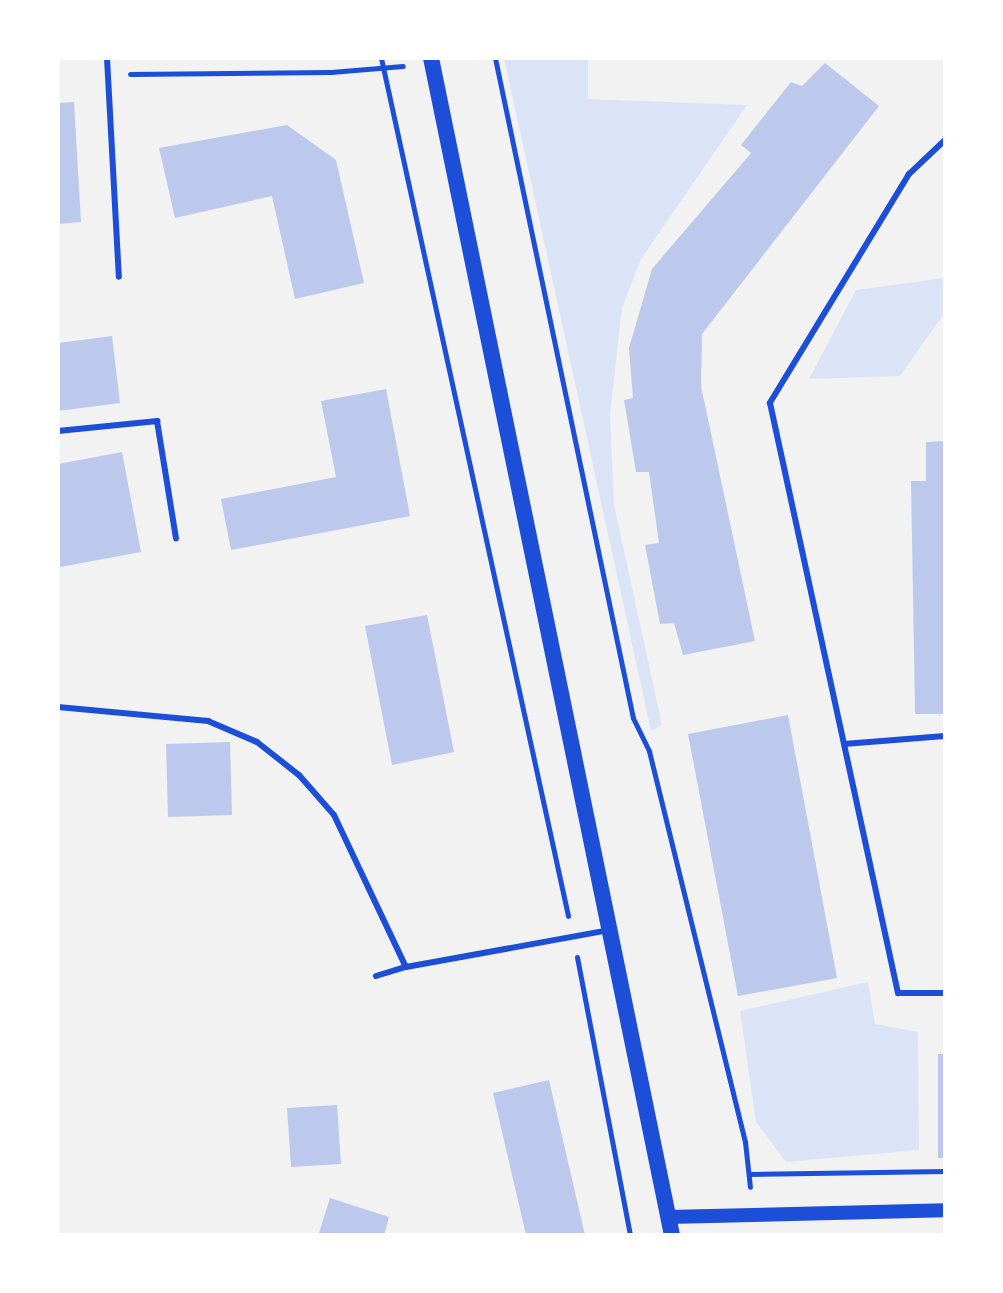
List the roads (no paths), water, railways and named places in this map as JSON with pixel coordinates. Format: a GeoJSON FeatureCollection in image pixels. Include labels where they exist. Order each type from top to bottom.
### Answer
{"type":"FeatureCollection","features":[{"type":"Feature","properties":{"kind":"main road"},"geometry":{"type":"LineString","coordinates":[[431,58],[672,1235]]}},
{"type":"Feature","properties":{"kind":"street"},"geometry":{"type":"LineString","coordinates":[[668,1217],[945,1210]]}},
{"type":"Feature","properties":{"kind":"lane"},"geometry":{"type":"LineString","coordinates":[[107,58],[119,277]]}},
{"type":"Feature","properties":{"kind":"lane"},"geometry":{"type":"LineString","coordinates":[[945,140],[909,174],[770,403],[898,993],[945,993]]}},
{"type":"Feature","properties":{"kind":"lane"},"geometry":{"type":"LineString","coordinates":[[58,431],[157,421],[176,538]]}},
{"type":"Feature","properties":{"kind":"lane"},"geometry":{"type":"LineString","coordinates":[[58,707],[208,721],[257,742],[299,775],[334,815],[406,967]]}},
{"type":"Feature","properties":{"kind":"lane"},"geometry":{"type":"LineString","coordinates":[[844,744],[945,736]]}},
{"type":"Feature","properties":{"kind":"lane"},"geometry":{"type":"LineString","coordinates":[[376,976],[406,967],[609,930]]}}]}
